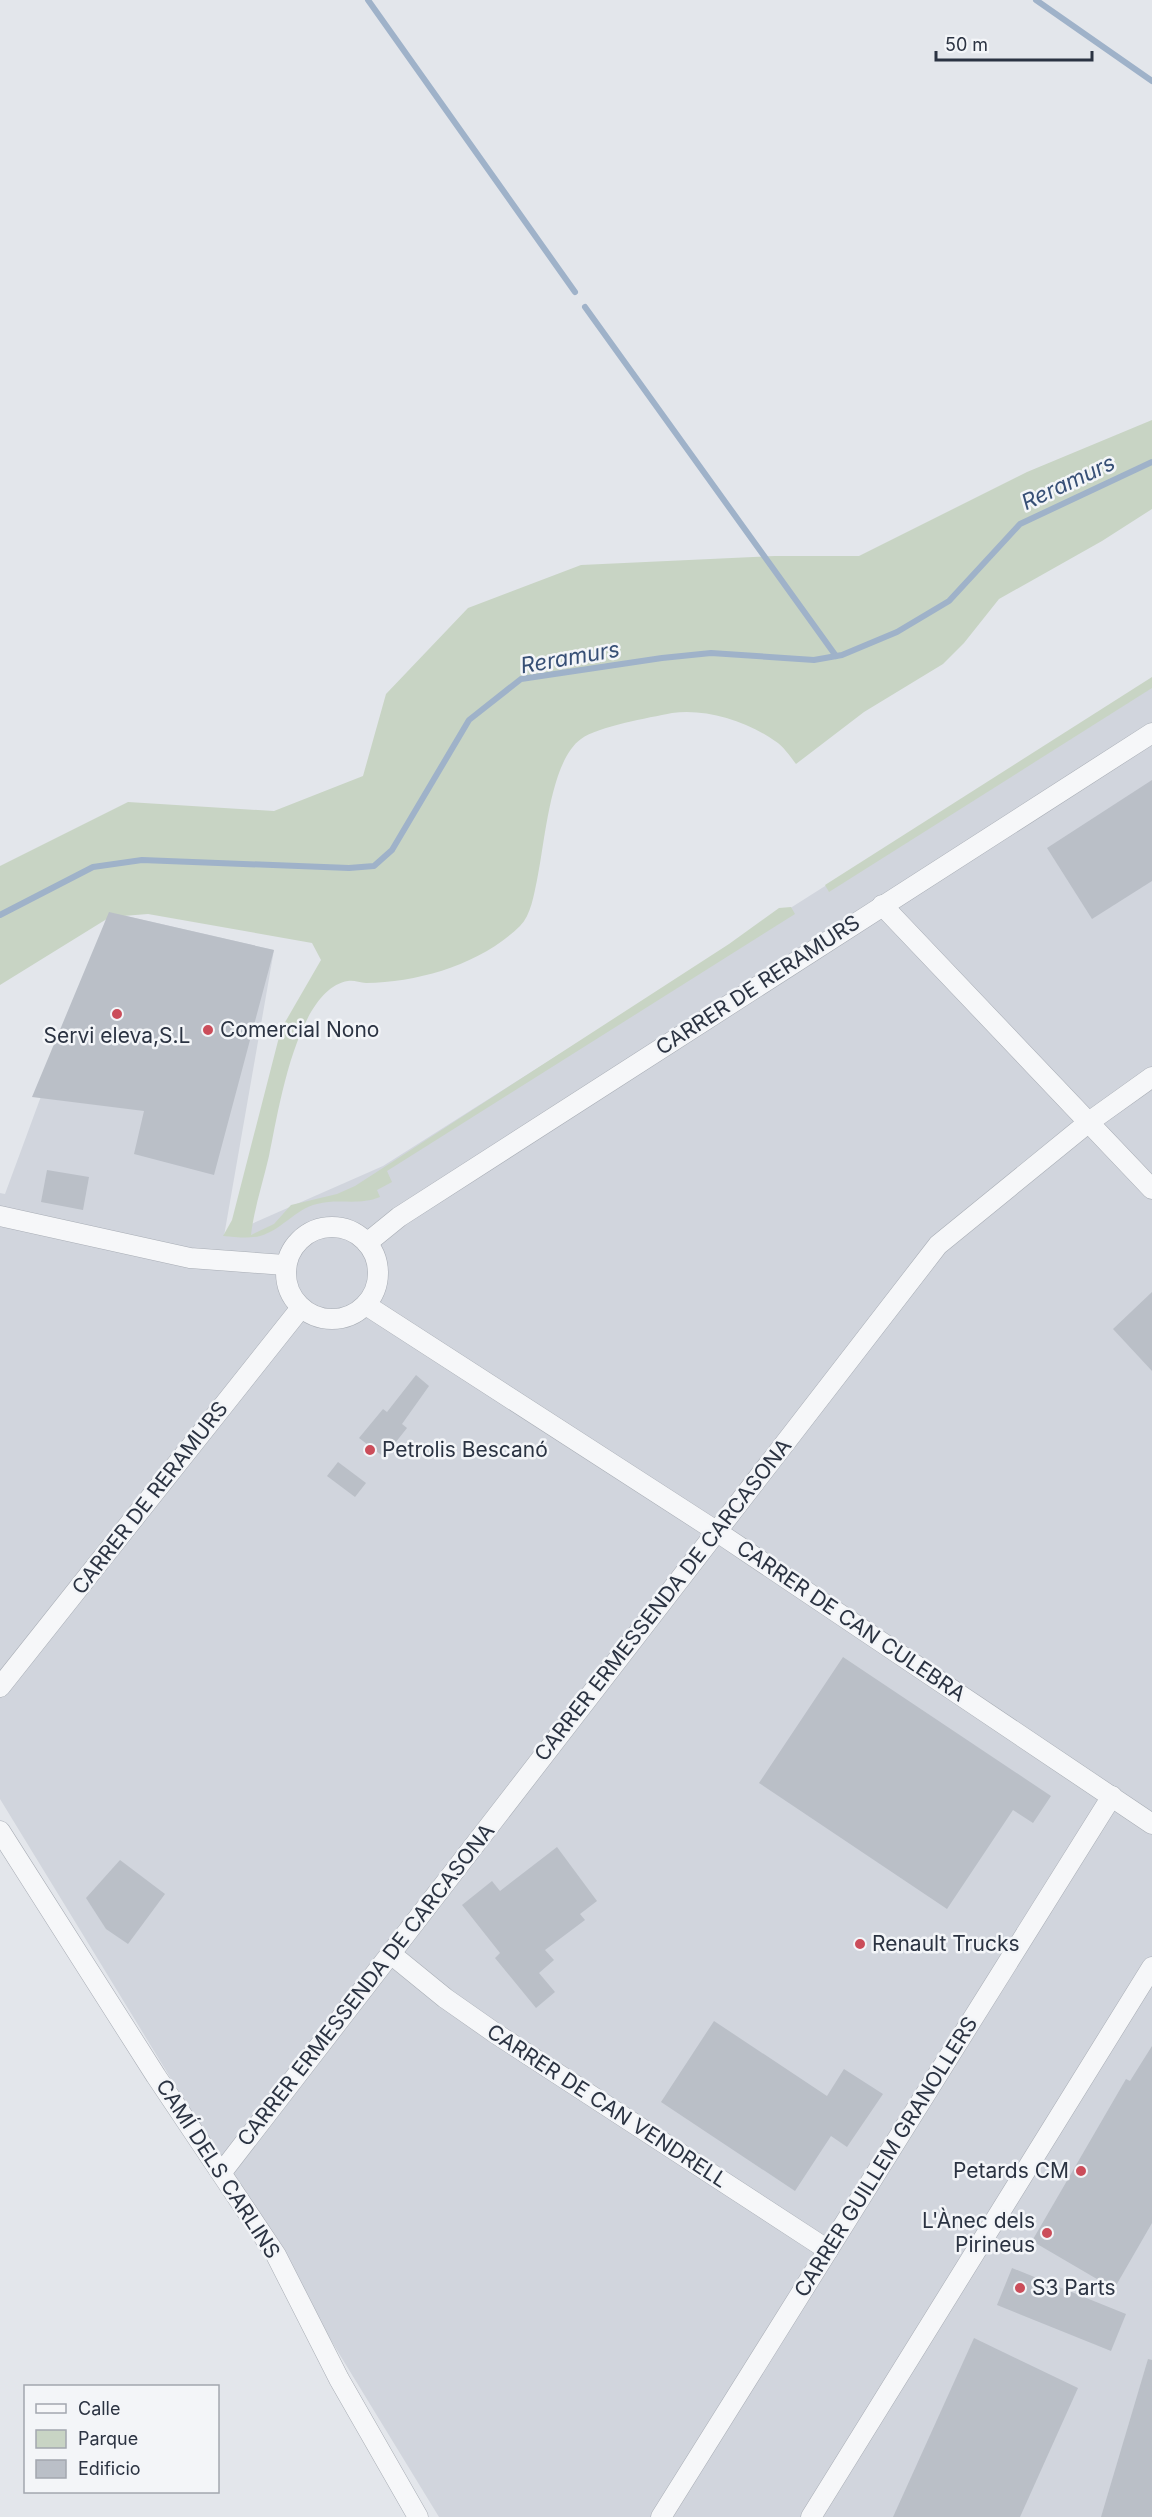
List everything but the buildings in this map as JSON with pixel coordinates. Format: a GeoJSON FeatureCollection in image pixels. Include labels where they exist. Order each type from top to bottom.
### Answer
{"type":"FeatureCollection","features":[{"type":"Feature","properties":{"kind":"street","name":"CARRER DE RERAMURS"},"geometry":{"type":"LineString","coordinates":[[367,1243],[399,1216],[1152,733]]}},
{"type":"Feature","properties":{"kind":"street"},"geometry":{"type":"LineString","coordinates":[[882,905],[1152,1189]]}},
{"type":"Feature","properties":{"kind":"street","name":"CARRER ERMESSENDA DE CARCASONA"},"geometry":{"type":"LineString","coordinates":[[222,2172],[938,1245],[1089,1122],[1152,1077]]}},
{"type":"Feature","properties":{"kind":"street"},"geometry":{"type":"LineString","coordinates":[[0,1216],[190,1258],[285,1265]]}},
{"type":"Feature","properties":{"kind":"street"},"geometry":{"type":"LineString","coordinates":[[330,1226],[348,1229],[367,1243],[378,1270],[378,1287],[366,1305],[340,1320],[316,1318],[300,1309],[286,1287],[285,1265],[304,1235],[330,1226]]}},
{"type":"Feature","properties":{"kind":"street","name":"CARRER DE CAN CULEBRA"},"geometry":{"type":"LineString","coordinates":[[366,1305],[716,1531],[1152,1824]]}},
{"type":"Feature","properties":{"kind":"street","name":"CARRER DE RERAMURS"},"geometry":{"type":"LineString","coordinates":[[0,1688],[300,1309]]}},
{"type":"Feature","properties":{"kind":"street","name":"CARRER GUILLEM GRANOLLERS"},"geometry":{"type":"LineString","coordinates":[[661,2517],[1112,1796]]}},
{"type":"Feature","properties":{"kind":"street","name":"CAMÍ DELS CARLINS"},"geometry":{"type":"LineString","coordinates":[[0,1831],[156,2076],[276,2255],[339,2379],[418,2517]]}},
{"type":"Feature","properties":{"kind":"street","name":"CARRER DE CAN VENDRELL"},"geometry":{"type":"LineString","coordinates":[[392,1954],[445,1998],[495,2033],[828,2250]]}},
{"type":"Feature","properties":{"kind":"street"},"geometry":{"type":"LineString","coordinates":[[811,2517],[1152,1967]]}},
{"type":"Feature","properties":{"kind":"shaded area"},"geometry":{"type":"Polygon","coordinates":[[[1152,679],[1152,2517],[439,2517],[0,1799],[0,1193],[5,1194],[109,912],[274,950],[224,1236],[383,1166],[1152,679]]]}},
{"type":"Feature","properties":{"kind":"green space"},"geometry":{"type":"Polygon","coordinates":[[[1152,420],[1152,509],[1102,541],[999,599],[964,643],[943,664],[864,712],[796,764],[781,746],[764,734],[739,722],[712,714],[672,713],[624,723],[589,734],[571,750],[562,765],[550,804],[533,898],[527,916],[520,926],[487,951],[428,975],[387,982],[348,981],[330,989],[315,1006],[292,1056],[251,1235],[274,1224],[291,1205],[337,1194],[355,1186],[729,944],[779,908],[791,907],[795,914],[387,1171],[392,1182],[377,1190],[380,1197],[364,1201],[317,1204],[302,1210],[275,1229],[260,1236],[246,1238],[223,1236],[232,1220],[284,1024],[321,960],[312,943],[148,914],[110,917],[0,985],[0,866],[128,802],[274,811],[363,776],[386,694],[468,608],[581,565],[775,556],[859,556],[1027,472],[1152,420]]]}},
{"type":"Feature","properties":{"kind":"green space"},"geometry":{"type":"Polygon","coordinates":[[[1152,677],[1152,688],[829,892],[825,885],[1152,677]]]}},
{"type":"Feature","properties":{"kind":"waterway"},"geometry":{"type":"LineString","coordinates":[[368,0],[575,292]]}},
{"type":"Feature","properties":{"kind":"waterway"},"geometry":{"type":"LineString","coordinates":[[1036,0],[1152,81]]}},
{"type":"Feature","properties":{"kind":"waterway"},"geometry":{"type":"LineString","coordinates":[[585,307],[836,656]]}},
{"type":"Feature","properties":{"kind":"waterway","name":"Reramurs"},"geometry":{"type":"LineString","coordinates":[[0,915],[93,867],[142,860],[349,868],[374,866],[392,850],[469,720],[521,679],[711,653],[814,660],[842,655],[897,632],[949,601],[1020,524],[1152,462]]}},
{"type":"Feature","properties":{"kind":"place","name":"Servi eleva,S.L"},"geometry":{"type":"Point","coordinates":[117,1014]}},
{"type":"Feature","properties":{"kind":"place","name":"Comercial Nono"},"geometry":{"type":"Point","coordinates":[208,1030]}},
{"type":"Feature","properties":{"kind":"place","name":"Petrolis Bescanó"},"geometry":{"type":"Point","coordinates":[370,1450]}},
{"type":"Feature","properties":{"kind":"place","name":"Renault Trucks"},"geometry":{"type":"Point","coordinates":[860,1944]}},
{"type":"Feature","properties":{"kind":"place","name":"Petards CM"},"geometry":{"type":"Point","coordinates":[1081,2171]}},
{"type":"Feature","properties":{"kind":"place","name":"L'Ànec dels Pirineus"},"geometry":{"type":"Point","coordinates":[1047,2233]}},
{"type":"Feature","properties":{"kind":"place","name":"S3 Parts"},"geometry":{"type":"Point","coordinates":[1020,2288]}}]}
